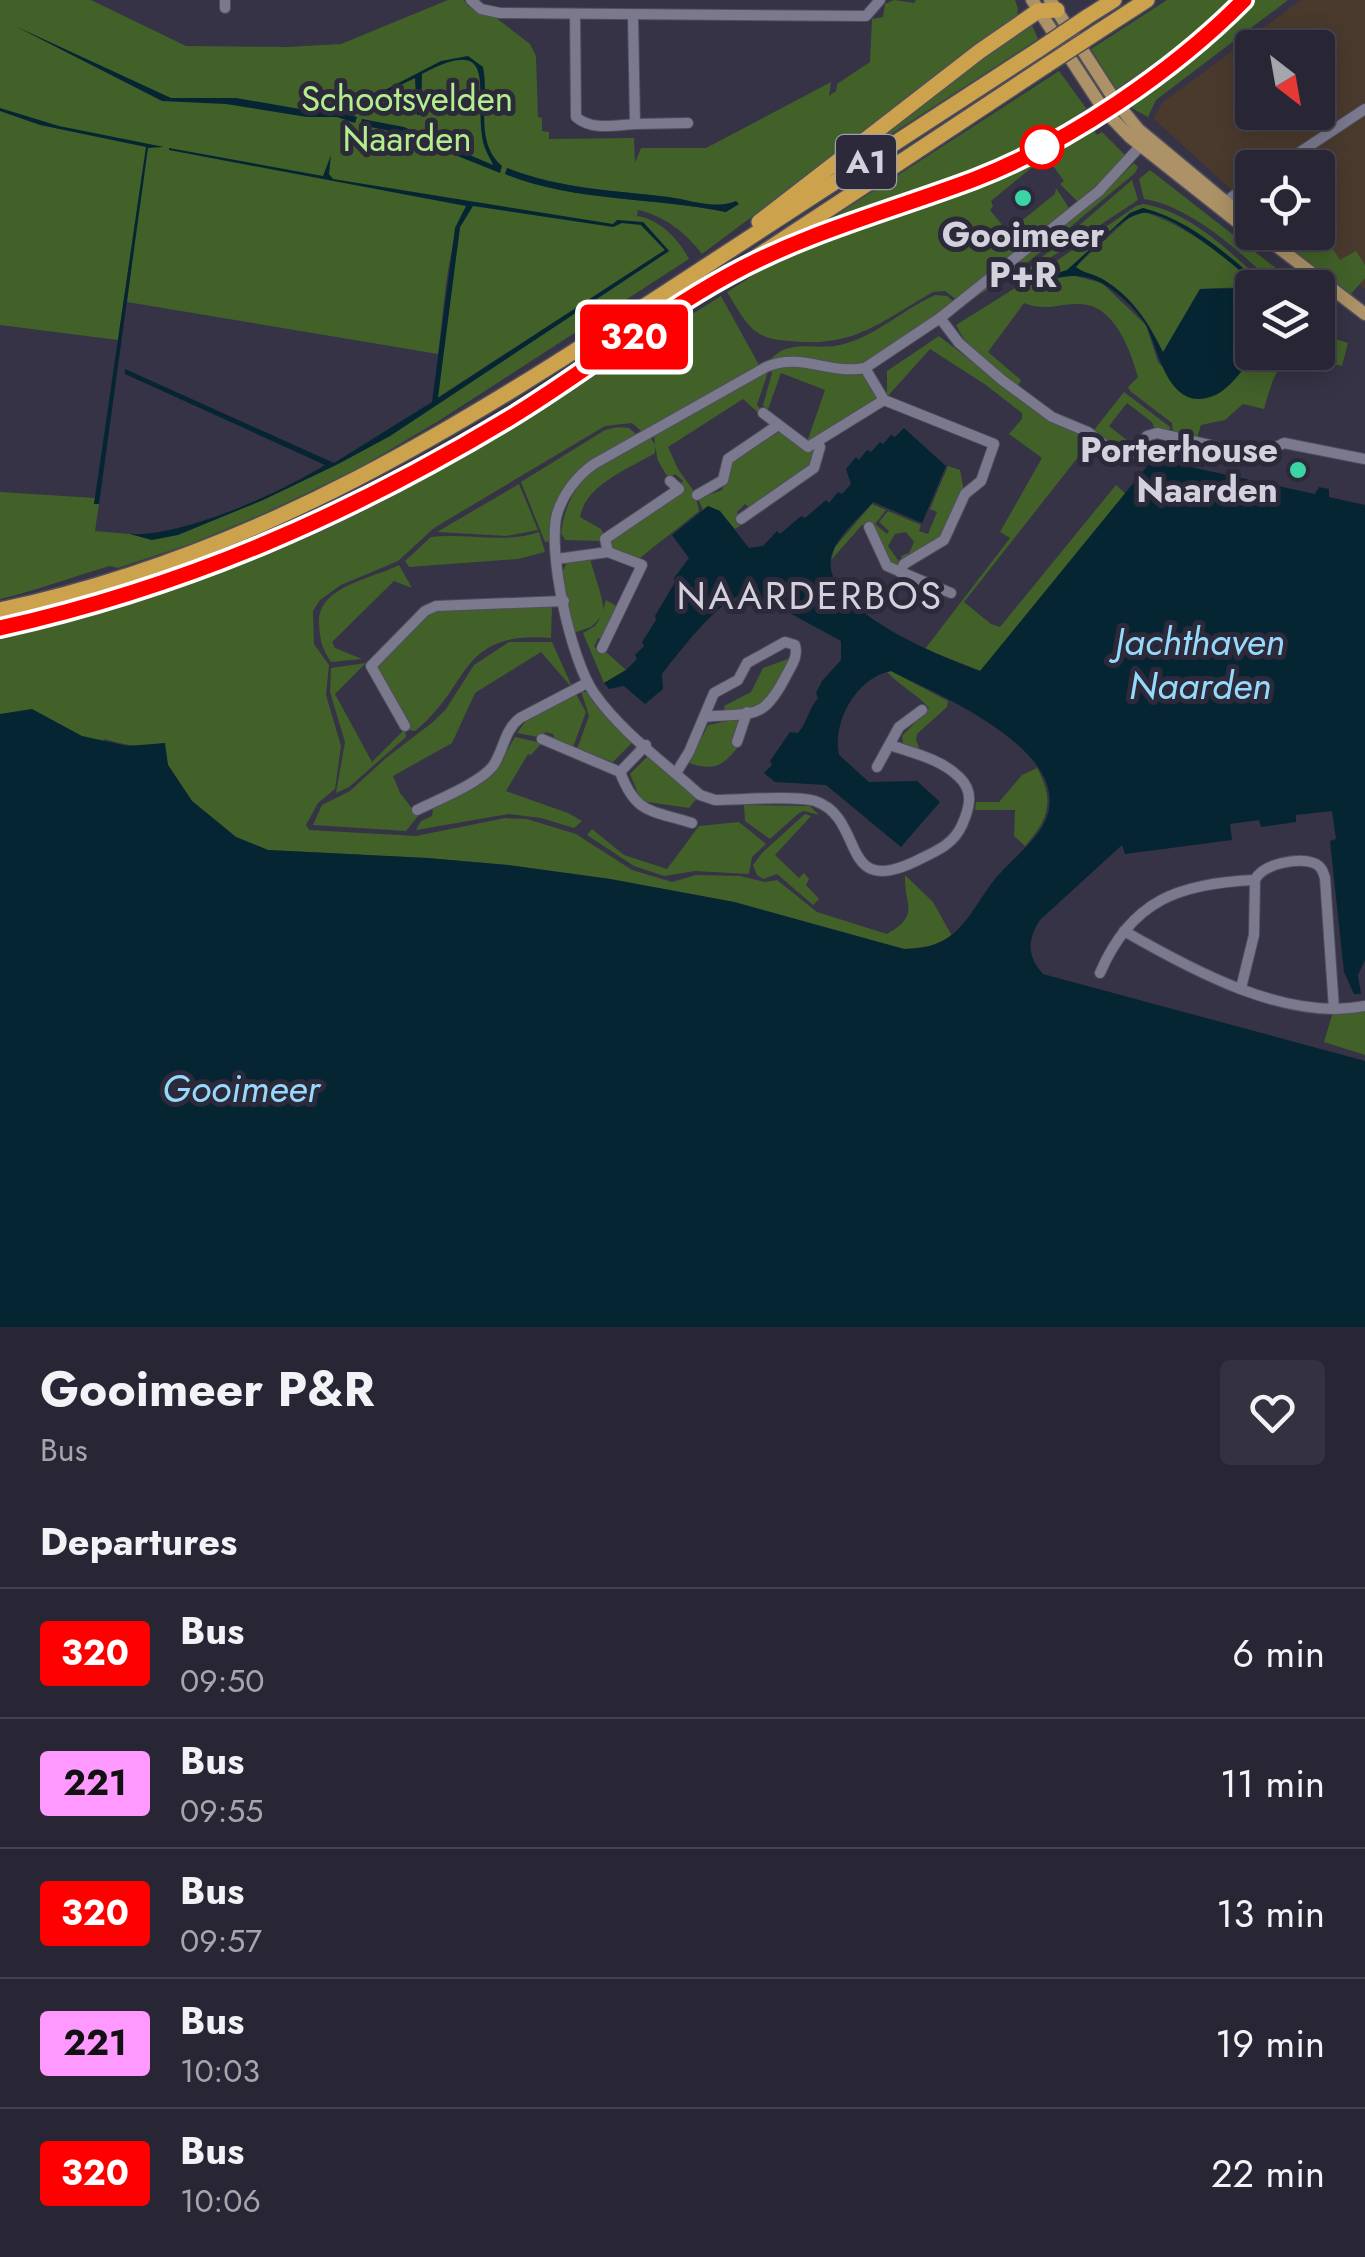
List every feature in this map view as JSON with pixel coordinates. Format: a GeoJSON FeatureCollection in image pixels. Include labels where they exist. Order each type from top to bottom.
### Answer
{"type":"FeatureCollection","features":[{"type":"Feature","properties":{"kind":"highway","name":"A1"},"geometry":{"type":"LineString","coordinates":[[0,610],[100,584],[204,548],[369,474],[493,404],[1114,0]]}},
{"type":"Feature","properties":{"kind":"highway","name":"A1"},"geometry":{"type":"LineString","coordinates":[[0,628],[121,597],[231,560],[410,476],[510,418],[1147,0]]}},
{"type":"Feature","properties":{"kind":"highway","name":"A1"},"geometry":{"type":"LineString","coordinates":[[730,275],[839,226],[1010,164],[1110,106],[1190,51],[1244,0]]}},
{"type":"Feature","properties":{"kind":"highway","name":"A1"},"geometry":{"type":"LineString","coordinates":[[693,274],[901,110],[1044,5]]}},
{"type":"Feature","properties":{"kind":"main road"},"geometry":{"type":"LineString","coordinates":[[1044,5],[1110,106],[1145,142],[1235,216]]}},
{"type":"Feature","properties":{"kind":"main road"},"geometry":{"type":"LineString","coordinates":[[1220,205],[1235,215]]}},
{"type":"Feature","properties":{"kind":"main road"},"geometry":{"type":"LineString","coordinates":[[1282,250],[1365,314]]}},
{"type":"Feature","properties":{"kind":"street"},"geometry":{"type":"LineString","coordinates":[[471,0],[481,10],[500,14],[633,16],[866,16],[880,0]]}},
{"type":"Feature","properties":{"kind":"street"},"geometry":{"type":"LineString","coordinates":[[716,16],[718,0]]}},
{"type":"Feature","properties":{"kind":"street"},"geometry":{"type":"LineString","coordinates":[[574,14],[576,117],[581,122],[602,126],[688,123]]}},
{"type":"Feature","properties":{"kind":"street"},"geometry":{"type":"LineString","coordinates":[[633,16],[635,124]]}},
{"type":"Feature","properties":{"kind":"street"},"geometry":{"type":"LineString","coordinates":[[1303,150],[1365,108]]}},
{"type":"Feature","properties":{"kind":"street"},"geometry":{"type":"LineString","coordinates":[[890,745],[928,758],[953,772],[968,787],[970,795],[960,829],[948,845],[886,872],[870,868],[858,858],[846,826],[817,802],[707,798],[608,710],[587,683],[572,646],[557,558],[555,523],[560,507],[576,481],[594,464],[775,362],[792,360],[850,370],[865,368],[940,318],[1108,184],[1145,142]]}},
{"type":"Feature","properties":{"kind":"street"},"geometry":{"type":"LineString","coordinates":[[1220,205],[1235,195]]}},
{"type":"Feature","properties":{"kind":"street"},"geometry":{"type":"LineString","coordinates":[[940,318],[960,343],[1002,380],[1052,417],[1088,432],[1125,461],[1147,436],[1157,433],[1258,456],[1284,443],[1365,459]]}},
{"type":"Feature","properties":{"kind":"street"},"geometry":{"type":"LineString","coordinates":[[865,368],[884,400],[994,444],[980,481],[965,494],[944,540],[904,564],[900,572]]}},
{"type":"Feature","properties":{"kind":"street"},"geometry":{"type":"LineString","coordinates":[[763,413],[806,447],[884,400]]}},
{"type":"Feature","properties":{"kind":"street"},"geometry":{"type":"LineString","coordinates":[[697,496],[724,480],[728,459],[778,425]]}},
{"type":"Feature","properties":{"kind":"street"},"geometry":{"type":"LineString","coordinates":[[741,518],[814,468],[818,442]]}},
{"type":"Feature","properties":{"kind":"street"},"geometry":{"type":"LineString","coordinates":[[608,552],[605,538],[679,489],[670,481]]}},
{"type":"Feature","properties":{"kind":"street"},"geometry":{"type":"LineString","coordinates":[[869,527],[887,566],[951,594]]}},
{"type":"Feature","properties":{"kind":"street"},"geometry":{"type":"LineString","coordinates":[[557,558],[608,552],[642,565],[602,648]]}},
{"type":"Feature","properties":{"kind":"street"},"geometry":{"type":"LineString","coordinates":[[405,726],[372,666],[427,610],[436,606],[564,601]]}},
{"type":"Feature","properties":{"kind":"street"},"geometry":{"type":"LineString","coordinates":[[676,773],[714,693],[738,680],[747,663],[791,642],[796,656],[772,703],[764,709],[704,717]]}},
{"type":"Feature","properties":{"kind":"street"},"geometry":{"type":"LineString","coordinates":[[417,810],[484,774],[496,759],[508,731],[520,718],[587,683]]}},
{"type":"Feature","properties":{"kind":"street"},"geometry":{"type":"LineString","coordinates":[[877,767],[899,727],[922,710]]}},
{"type":"Feature","properties":{"kind":"street"},"geometry":{"type":"LineString","coordinates":[[737,742],[748,712]]}},
{"type":"Feature","properties":{"kind":"street"},"geometry":{"type":"LineString","coordinates":[[542,739],[620,772],[636,803],[692,823]]}},
{"type":"Feature","properties":{"kind":"street"},"geometry":{"type":"LineString","coordinates":[[620,772],[646,745]]}},
{"type":"Feature","properties":{"kind":"street"},"geometry":{"type":"LineString","coordinates":[[1241,988],[1254,936],[1258,872],[1271,865],[1313,863],[1324,873],[1334,966],[1334,1009]]}},
{"type":"Feature","properties":{"kind":"street"},"geometry":{"type":"LineString","coordinates":[[1100,973],[1124,932],[1147,907],[1164,896],[1227,881],[1255,880]]}},
{"type":"Feature","properties":{"kind":"street"},"geometry":{"type":"LineString","coordinates":[[1124,932],[1192,970],[1241,988],[1296,1004],[1334,1009],[1365,1006]]}},
{"type":"Feature","properties":{"kind":"shaded area"},"geometry":{"type":"Polygon","coordinates":[[[1301,0],[1365,0],[1365,289],[1309,250],[1335,250],[1335,150],[1235,150],[1235,193],[1153,118],[1163,102],[1235,49],[1235,130],[1335,130],[1335,30],[1260,30],[1301,0]]]}},
{"type":"Feature","properties":{"kind":"green space","name":"Schootsvelden Naarden"},"geometry":{"type":"Polygon","coordinates":[[[0,0],[91,0],[186,46],[287,47],[341,44],[448,0],[464,0],[468,6],[495,17],[530,44],[536,56],[538,117],[542,118],[542,131],[549,132],[549,139],[634,138],[635,163],[641,148],[706,148],[831,82],[829,96],[836,91],[837,84],[870,62],[872,19],[883,17],[885,4],[894,0],[1015,0],[1018,9],[1016,20],[702,254],[674,226],[638,210],[637,216],[668,231],[689,259],[359,468],[193,543],[118,568],[110,566],[0,599],[0,492],[95,498],[94,504],[99,504],[95,531],[152,540],[178,534],[263,500],[390,436],[669,251],[643,222],[641,225],[665,250],[437,398],[460,227],[472,207],[464,216],[457,232],[452,252],[438,354],[127,302],[146,148],[118,340],[0,325],[0,0]],[[508,168],[506,174],[560,190],[726,212],[736,201],[720,205],[703,203],[567,185],[508,168]]]}},
{"type":"Feature","properties":{"kind":"green space"},"geometry":{"type":"Polygon","coordinates":[[[1167,0],[1242,0],[1120,95],[1091,49],[1167,0]]]}},
{"type":"Feature","properties":{"kind":"green space"},"geometry":{"type":"Polygon","coordinates":[[[1252,0],[1288,0],[1248,30],[1235,30],[1235,40],[1156,100],[1148,117],[1126,105],[1252,0]]]}},
{"type":"Feature","properties":{"kind":"green space"},"geometry":{"type":"Polygon","coordinates":[[[1031,23],[1038,39],[814,184],[914,106],[1031,23]]]}},
{"type":"Feature","properties":{"kind":"green space"},"geometry":{"type":"Polygon","coordinates":[[[1059,71],[1091,115],[1037,147],[804,236],[1059,71]]]}},
{"type":"Feature","properties":{"kind":"green space"},"geometry":{"type":"Polygon","coordinates":[[[1093,128],[1127,157],[1078,202],[1060,184],[1064,181],[1048,159],[1049,154],[1093,128]]]}},
{"type":"Feature","properties":{"kind":"green space"},"geometry":{"type":"Polygon","coordinates":[[[1047,155],[991,201],[990,210],[1003,226],[1015,226],[1055,194],[1056,188],[1069,208],[957,300],[945,291],[933,292],[866,330],[832,341],[813,342],[776,339],[758,333],[727,292],[809,245],[1047,155]]]}},
{"type":"Feature","properties":{"kind":"green space"},"geometry":{"type":"Polygon","coordinates":[[[1134,163],[1138,167],[1135,173],[1021,268],[963,305],[1103,193],[1134,163]]]}},
{"type":"Feature","properties":{"kind":"green space"},"geometry":{"type":"Polygon","coordinates":[[[1150,170],[1235,236],[1235,249],[1180,211],[1144,199],[1139,179],[1150,170]]]}},
{"type":"Feature","properties":{"kind":"green space"},"geometry":{"type":"Polygon","coordinates":[[[1132,180],[1138,200],[1012,283],[1132,180]]]}},
{"type":"Feature","properties":{"kind":"green space"},"geometry":{"type":"Polygon","coordinates":[[[1136,206],[1161,208],[1195,225],[1250,270],[1243,270],[1207,243],[1143,208],[1130,213],[1067,271],[1030,283],[1053,276],[1075,276],[1102,283],[1146,325],[1158,362],[1191,396],[1220,391],[1242,370],[1279,370],[1264,409],[1243,404],[1225,420],[1201,425],[1197,438],[1173,433],[1172,423],[1130,391],[1128,387],[1138,377],[1125,342],[1112,320],[1092,306],[1040,307],[1024,303],[988,352],[1021,380],[1018,386],[967,345],[956,325],[1136,206]]]}},
{"type":"Feature","properties":{"kind":"green space"},"geometry":{"type":"Polygon","coordinates":[[[1145,212],[1176,226],[1240,270],[1235,270],[1235,287],[1200,289],[1163,353],[1146,321],[1124,295],[1104,280],[1075,267],[1130,217],[1145,212]]]}},
{"type":"Feature","properties":{"kind":"green space"},"geometry":{"type":"Polygon","coordinates":[[[1236,250],[1253,250],[1278,270],[1258,270],[1236,250]]]}},
{"type":"Feature","properties":{"kind":"green space"},"geometry":{"type":"Polygon","coordinates":[[[1285,250],[1334,250],[1340,260],[1356,251],[1365,265],[1365,278],[1351,294],[1343,294],[1335,288],[1335,270],[1312,270],[1285,250]]]}},
{"type":"Feature","properties":{"kind":"green space"},"geometry":{"type":"Polygon","coordinates":[[[935,295],[947,296],[954,302],[873,359],[847,366],[790,357],[770,360],[786,349],[834,346],[856,340],[935,295]]]}},
{"type":"Feature","properties":{"kind":"green space"},"geometry":{"type":"Polygon","coordinates":[[[721,296],[759,365],[643,433],[632,423],[605,426],[434,528],[398,561],[341,585],[320,600],[313,611],[314,644],[329,665],[326,695],[341,746],[335,789],[318,803],[306,825],[309,830],[416,836],[505,818],[527,819],[576,834],[632,870],[672,882],[696,875],[777,880],[817,912],[887,934],[907,915],[905,875],[933,902],[952,936],[932,946],[904,949],[734,902],[610,879],[427,858],[268,850],[236,837],[192,801],[168,765],[163,743],[141,746],[104,739],[0,1045],[0,638],[183,584],[359,511],[498,436],[721,296]]]}},
{"type":"Feature","properties":{"kind":"green space"},"geometry":{"type":"Polygon","coordinates":[[[939,336],[1048,420],[1084,436],[1080,442],[1086,447],[964,602],[1000,627],[1116,485],[1126,494],[981,671],[925,649],[1010,538],[1000,532],[1042,458],[1009,434],[1022,419],[1022,413],[930,349],[887,397],[887,371],[939,336]]]}},
{"type":"Feature","properties":{"kind":"green space"},"geometry":{"type":"Polygon","coordinates":[[[1335,339],[1348,343],[1342,366],[1335,365],[1335,339]]]}},
{"type":"Feature","properties":{"kind":"green space"},"geometry":{"type":"Polygon","coordinates":[[[798,364],[863,375],[877,399],[807,442],[825,390],[781,373],[767,412],[763,405],[770,369],[798,364]]]}},
{"type":"Feature","properties":{"kind":"green space"},"geometry":{"type":"Polygon","coordinates":[[[768,372],[757,405],[773,425],[769,428],[765,419],[743,399],[668,447],[695,493],[699,511],[638,560],[614,550],[610,543],[683,481],[675,474],[669,479],[658,461],[655,446],[655,453],[600,486],[584,505],[580,517],[601,529],[601,541],[565,540],[561,533],[565,513],[591,473],[650,437],[655,445],[654,434],[768,372]]]}},
{"type":"Feature","properties":{"kind":"green space"},"geometry":{"type":"Polygon","coordinates":[[[1124,392],[1170,427],[1169,432],[1155,430],[1152,422],[1127,403],[1109,426],[1133,445],[1126,452],[1119,451],[1094,430],[1124,392]]]}},
{"type":"Feature","properties":{"kind":"green space"},"geometry":{"type":"Polygon","coordinates":[[[629,428],[637,435],[574,477],[551,541],[545,542],[521,482],[605,430],[629,428]]]}},
{"type":"Feature","properties":{"kind":"green space"},"geometry":{"type":"Polygon","coordinates":[[[780,431],[815,448],[812,466],[749,507],[745,504],[737,512],[744,523],[735,529],[719,511],[708,506],[703,510],[698,499],[722,490],[731,462],[780,431]]]}},
{"type":"Feature","properties":{"kind":"green space"},"geometry":{"type":"Polygon","coordinates":[[[948,466],[960,470],[964,491],[942,538],[903,562],[901,556],[909,553],[914,542],[906,532],[895,534],[888,546],[900,563],[893,565],[870,524],[862,525],[831,560],[835,547],[872,504],[886,510],[875,524],[887,534],[889,531],[879,522],[888,511],[921,525],[919,531],[928,534],[937,512],[930,509],[948,466]]]}},
{"type":"Feature","properties":{"kind":"green space"},"geometry":{"type":"Polygon","coordinates":[[[519,484],[538,530],[506,536],[437,532],[519,484]]]}},
{"type":"Feature","properties":{"kind":"green space"},"geometry":{"type":"Polygon","coordinates":[[[539,532],[545,552],[518,559],[409,567],[405,561],[431,537],[512,537],[539,532]]]}},
{"type":"Feature","properties":{"kind":"green space"},"geometry":{"type":"Polygon","coordinates":[[[590,557],[603,610],[606,600],[618,607],[603,640],[598,638],[594,647],[626,670],[604,683],[583,633],[595,626],[601,617],[591,627],[573,633],[562,572],[568,561],[590,557]]]}},
{"type":"Feature","properties":{"kind":"green space"},"geometry":{"type":"Polygon","coordinates":[[[399,565],[412,588],[394,581],[332,642],[335,648],[362,659],[331,662],[322,644],[319,624],[327,601],[348,586],[399,565]]]}},
{"type":"Feature","properties":{"kind":"green space"},"geometry":{"type":"Polygon","coordinates":[[[552,605],[551,638],[521,638],[498,643],[482,652],[434,713],[415,731],[409,730],[411,725],[399,713],[375,669],[376,663],[435,610],[552,605]]]}},
{"type":"Feature","properties":{"kind":"green space"},"geometry":{"type":"Polygon","coordinates":[[[509,642],[552,642],[573,689],[541,652],[475,693],[452,743],[393,776],[400,793],[418,816],[406,831],[313,825],[322,805],[350,791],[433,722],[474,665],[509,642]]]}},
{"type":"Feature","properties":{"kind":"green space"},"geometry":{"type":"Polygon","coordinates":[[[788,659],[790,663],[767,704],[725,713],[724,706],[751,692],[763,668],[788,659]]]}},
{"type":"Feature","properties":{"kind":"green space"},"geometry":{"type":"Polygon","coordinates":[[[366,663],[335,694],[372,762],[405,729],[406,737],[349,787],[336,793],[345,742],[330,692],[331,668],[366,663]]]}},
{"type":"Feature","properties":{"kind":"green space"},"geometry":{"type":"Polygon","coordinates":[[[887,672],[948,701],[947,707],[917,734],[920,750],[903,743],[902,736],[929,708],[887,672]]]}},
{"type":"Feature","properties":{"kind":"green space"},"geometry":{"type":"Polygon","coordinates":[[[581,691],[590,693],[635,740],[613,762],[577,749],[589,716],[581,691]]]}},
{"type":"Feature","properties":{"kind":"green space"},"geometry":{"type":"Polygon","coordinates":[[[576,694],[586,712],[573,747],[545,732],[543,738],[517,733],[525,722],[576,694]]]}},
{"type":"Feature","properties":{"kind":"green space"},"geometry":{"type":"Polygon","coordinates":[[[738,719],[741,722],[734,744],[738,747],[727,759],[711,767],[689,763],[708,725],[738,719]]]}},
{"type":"Feature","properties":{"kind":"green space"},"geometry":{"type":"Polygon","coordinates":[[[515,737],[542,743],[528,754],[506,791],[582,821],[574,828],[509,814],[416,830],[421,821],[432,816],[433,808],[493,775],[515,737]]]}},
{"type":"Feature","properties":{"kind":"green space"},"geometry":{"type":"Polygon","coordinates":[[[650,754],[698,797],[689,808],[641,801],[630,774],[650,754]]]}},
{"type":"Feature","properties":{"kind":"green space"},"geometry":{"type":"Polygon","coordinates":[[[1037,768],[1046,790],[1047,809],[1040,827],[1025,846],[1014,836],[1015,810],[975,810],[976,802],[999,802],[1022,775],[1037,768]]]}},
{"type":"Feature","properties":{"kind":"green space"},"geometry":{"type":"Polygon","coordinates":[[[744,805],[810,806],[819,815],[799,813],[770,839],[745,821],[744,805]]]}},
{"type":"Feature","properties":{"kind":"green space"},"geometry":{"type":"Polygon","coordinates":[[[805,814],[811,816],[775,855],[799,878],[804,873],[809,879],[806,885],[819,899],[813,905],[777,874],[763,879],[757,875],[753,865],[805,814]]]}},
{"type":"Feature","properties":{"kind":"green space"},"geometry":{"type":"Polygon","coordinates":[[[739,822],[766,844],[752,857],[749,874],[695,871],[664,876],[634,866],[587,835],[592,829],[624,855],[667,869],[699,826],[739,822]]]}},
{"type":"Feature","properties":{"kind":"green space"},"geometry":{"type":"Polygon","coordinates":[[[1365,1009],[1365,1055],[1324,1042],[1333,1012],[1365,1009]]]}},
{"type":"Feature","properties":{"kind":"water"},"geometry":{"type":"Polygon","coordinates":[[[15,26],[171,98],[236,98],[317,112],[356,105],[441,61],[468,56],[483,67],[485,132],[493,156],[502,166],[500,173],[400,133],[360,125],[362,119],[404,127],[493,165],[483,140],[480,85],[473,63],[446,63],[422,74],[421,115],[417,115],[415,78],[344,113],[357,117],[355,123],[337,117],[307,117],[226,104],[162,101],[15,26]]]}},
{"type":"Feature","properties":{"kind":"water"},"geometry":{"type":"Polygon","coordinates":[[[0,108],[59,126],[164,147],[148,148],[99,504],[94,504],[146,147],[40,125],[0,108]]]}},
{"type":"Feature","properties":{"kind":"water"},"geometry":{"type":"Polygon","coordinates":[[[169,150],[323,176],[331,155],[329,174],[333,179],[613,224],[617,220],[643,222],[669,251],[390,436],[263,500],[178,535],[152,540],[130,534],[203,521],[258,500],[325,465],[125,374],[125,369],[334,463],[432,402],[455,228],[466,206],[169,150]],[[473,206],[460,227],[438,398],[665,250],[641,225],[622,223],[613,227],[473,206]]]}},
{"type":"Feature","properties":{"kind":"water"},"geometry":{"type":"Polygon","coordinates":[[[507,168],[586,188],[739,204],[726,212],[559,190],[505,174],[507,168]]]}},
{"type":"Feature","properties":{"kind":"water"},"geometry":{"type":"Polygon","coordinates":[[[1143,208],[1177,221],[1245,270],[1238,270],[1169,220],[1142,213],[1116,227],[1076,267],[1104,280],[1123,295],[1145,321],[1163,352],[1200,289],[1235,288],[1235,370],[1242,370],[1213,396],[1198,399],[1176,388],[1143,321],[1109,288],[1083,277],[1029,282],[1067,270],[1130,213],[1143,208]]]}},
{"type":"Feature","properties":{"kind":"water","name":"Gooimeer"},"geometry":{"type":"Polygon","coordinates":[[[904,428],[946,466],[922,523],[873,502],[836,545],[831,571],[841,591],[884,626],[980,671],[1153,459],[1175,464],[1179,451],[1205,457],[1203,467],[1187,463],[1186,466],[1315,494],[1319,487],[1329,489],[1329,497],[1365,505],[1365,960],[1358,975],[1361,994],[1354,994],[1344,972],[1330,841],[1336,839],[1332,811],[1296,815],[1296,822],[1261,827],[1259,820],[1230,824],[1232,840],[1125,854],[1122,845],[1040,920],[1031,948],[1043,974],[1365,1061],[1365,1327],[0,1327],[0,714],[32,709],[82,736],[128,746],[165,743],[168,765],[192,801],[236,837],[268,850],[427,858],[610,879],[734,902],[904,949],[935,944],[957,930],[1042,827],[1050,800],[1043,775],[1000,730],[891,671],[878,675],[857,692],[839,729],[839,755],[869,782],[917,781],[940,802],[901,847],[826,785],[775,782],[764,773],[790,732],[798,733],[804,724],[822,681],[841,660],[841,641],[753,593],[742,594],[719,609],[695,633],[662,674],[663,689],[645,704],[624,686],[609,689],[604,683],[637,659],[635,655],[644,646],[642,642],[674,578],[689,558],[672,535],[708,506],[720,511],[749,548],[763,546],[777,531],[780,534],[826,500],[829,503],[838,492],[842,494],[851,484],[846,469],[856,457],[859,460],[867,450],[871,452],[904,428]]]}},
{"type":"Feature","properties":{"kind":"bus line","name":"320"},"geometry":{"type":"LineString","coordinates":[[0,628],[121,597],[231,560],[380,492],[510,418],[730,275],[839,226],[975,179],[1053,142],[1190,51],[1244,0]]}},
{"type":"Feature","properties":{"kind":"place","name":"Gooimeer P+R"},"geometry":{"type":"Point","coordinates":[1023,198]}},
{"type":"Feature","properties":{"kind":"place","name":"Porterhouse Naarden"},"geometry":{"type":"Point","coordinates":[1298,470]}},
{"type":"Feature","properties":{"kind":"district","name":"NAARDERBOS"},"geometry":{"type":"Point","coordinates":[810,595]}},
{"type":"Feature","properties":{"kind":"water label","name":"Jachthaven Naarden"},"geometry":{"type":"Point","coordinates":[1200,663]}}]}
